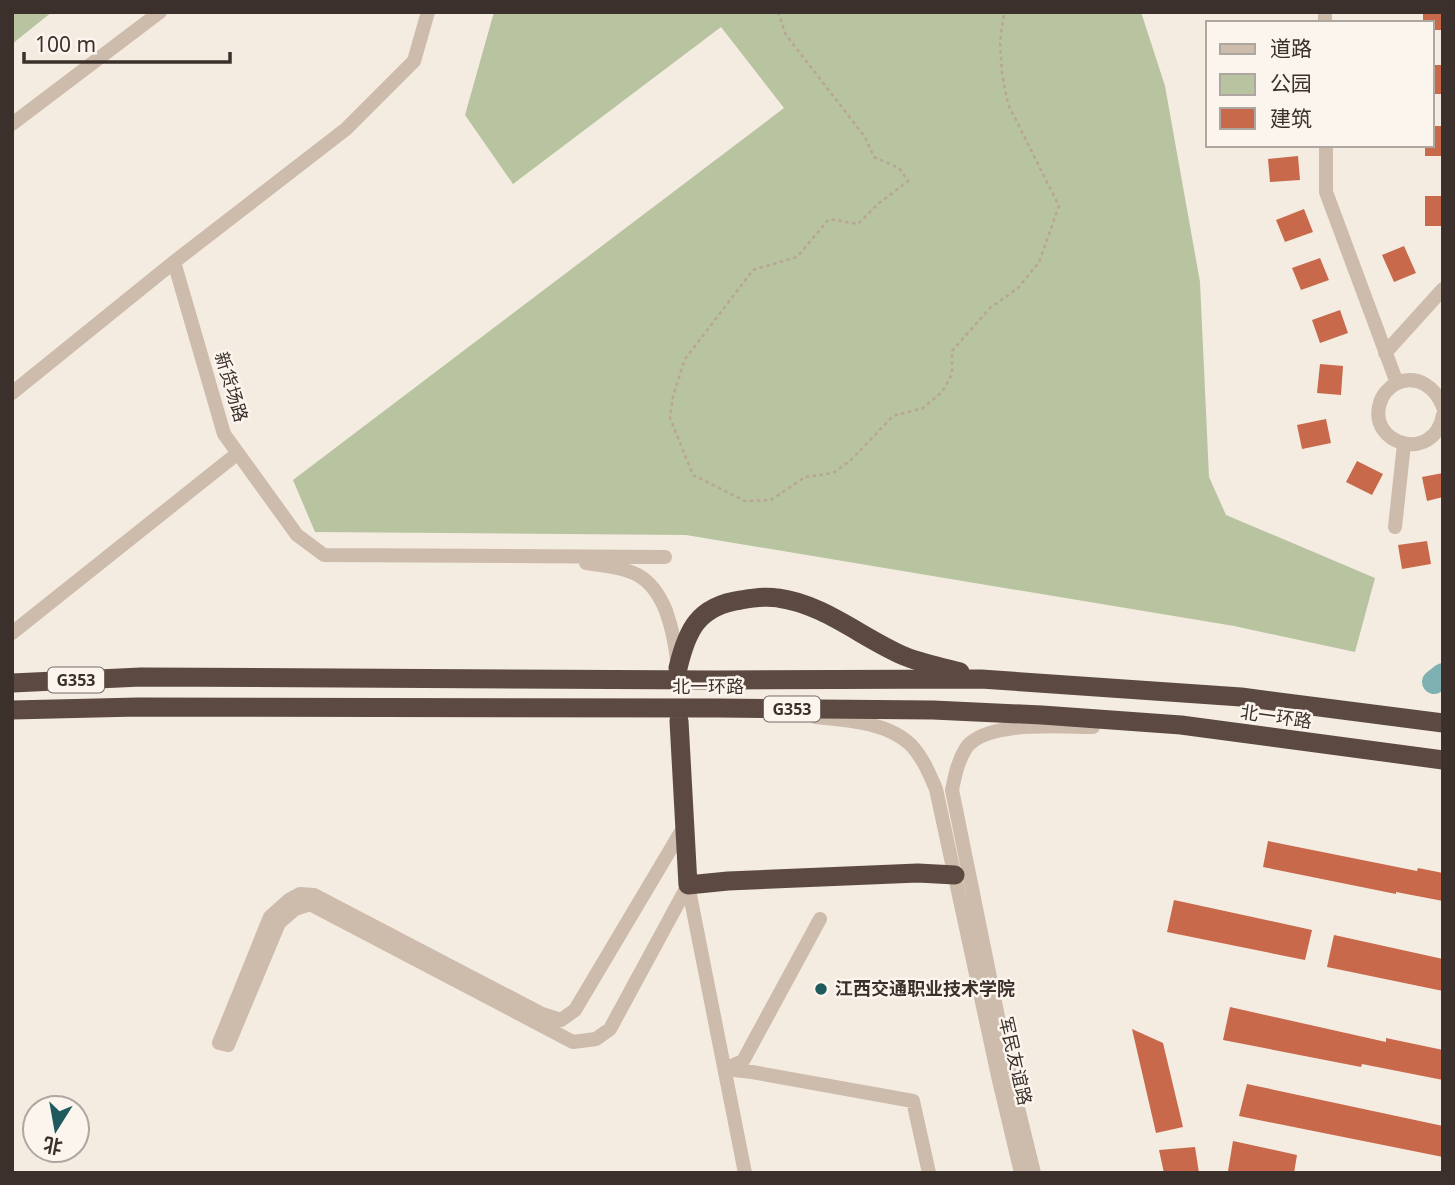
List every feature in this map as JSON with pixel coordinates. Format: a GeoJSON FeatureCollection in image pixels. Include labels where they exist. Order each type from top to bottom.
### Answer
{"type":"FeatureCollection","features":[{"type":"Feature","properties":{"kind":"highway"},"geometry":{"type":"LineString","coordinates":[[678,668],[690,629],[704,614],[725,602],[776,597],[807,605],[904,656],[981,678]]}},
{"type":"Feature","properties":{"kind":"highway","name":"北一环路"},"geometry":{"type":"LineString","coordinates":[[12,682],[141,677],[704,680],[981,678],[1241,696],[1443,723]]}},
{"type":"Feature","properties":{"kind":"highway","name":"北一环路"},"geometry":{"type":"LineString","coordinates":[[12,710],[138,707],[933,710],[1181,725],[1443,760]]}},
{"type":"Feature","properties":{"kind":"highway"},"geometry":{"type":"LineString","coordinates":[[679,721],[688,885],[918,873],[963,876]]}},
{"type":"Feature","properties":{"kind":"street"},"geometry":{"type":"LineString","coordinates":[[12,124],[160,12]]}},
{"type":"Feature","properties":{"kind":"street"},"geometry":{"type":"LineString","coordinates":[[12,393],[174,262],[346,130],[414,61],[428,12]]}},
{"type":"Feature","properties":{"kind":"street"},"geometry":{"type":"LineString","coordinates":[[1326,147],[1326,192],[1396,383]]}},
{"type":"Feature","properties":{"kind":"street","name":"新货场路"},"geometry":{"type":"LineString","coordinates":[[174,262],[225,434],[297,535],[324,555],[665,556]]}},
{"type":"Feature","properties":{"kind":"street"},"geometry":{"type":"LineString","coordinates":[[1385,353],[1443,289]]}},
{"type":"Feature","properties":{"kind":"street"},"geometry":{"type":"LineString","coordinates":[[1443,407],[1439,396],[1430,387],[1409,380],[1396,383],[1387,390],[1381,399],[1379,417],[1382,428],[1395,441],[1416,444],[1427,441],[1435,434],[1443,415]]}},
{"type":"Feature","properties":{"kind":"street"},"geometry":{"type":"LineString","coordinates":[[1395,527],[1404,444]]}},
{"type":"Feature","properties":{"kind":"street"},"geometry":{"type":"LineString","coordinates":[[12,633],[238,453]]}},
{"type":"Feature","properties":{"kind":"street"},"geometry":{"type":"LineString","coordinates":[[513,556],[617,568],[648,581],[656,591],[675,635],[678,668]]}},
{"type":"Feature","properties":{"kind":"street"},"geometry":{"type":"LineString","coordinates":[[718,708],[862,721],[892,733],[909,744],[923,761],[936,789],[963,876]]}},
{"type":"Feature","properties":{"kind":"street"},"geometry":{"type":"LineString","coordinates":[[963,876],[952,790],[957,765],[968,746],[979,737],[1007,728],[1181,725]]}},
{"type":"Feature","properties":{"kind":"street"},"geometry":{"type":"LineString","coordinates":[[685,825],[575,1010],[561,1020],[542,1014],[313,895],[300,894],[270,917],[219,1043],[228,1045],[279,923],[295,909],[310,904],[573,1042],[596,1039],[610,1029],[688,885]]}},
{"type":"Feature","properties":{"kind":"street","name":"军民友谊路"},"geometry":{"type":"LineString","coordinates":[[963,876],[998,1076],[1021,1173]]}},
{"type":"Feature","properties":{"kind":"street","name":"军民友谊路"},"geometry":{"type":"LineString","coordinates":[[963,876],[1034,1173]]}},
{"type":"Feature","properties":{"kind":"street"},"geometry":{"type":"LineString","coordinates":[[688,885],[745,1173]]}},
{"type":"Feature","properties":{"kind":"street"},"geometry":{"type":"LineString","coordinates":[[724,1069],[743,1061],[820,919]]}},
{"type":"Feature","properties":{"kind":"street"},"geometry":{"type":"LineString","coordinates":[[724,1069],[913,1101],[929,1173]]}},
{"type":"Feature","properties":{"kind":"path"},"geometry":{"type":"LineString","coordinates":[[778,12],[786,35],[865,137],[874,157],[899,168],[908,181],[878,204],[858,224],[829,219],[797,257],[753,270],[685,359],[673,396],[670,418],[694,475],[745,501],[771,500],[805,477],[833,473],[851,460],[893,416],[923,408],[942,392],[952,374],[953,351],[990,308],[1018,288],[1039,262],[1059,206],[1008,104],[1000,43],[1004,12]]}},
{"type":"Feature","properties":{"kind":"green space"},"geometry":{"type":"Polygon","coordinates":[[[12,12],[52,12],[12,44],[12,12]]]}},
{"type":"Feature","properties":{"kind":"green space"},"geometry":{"type":"Polygon","coordinates":[[[494,12],[1141,12],[1165,86],[1200,282],[1209,477],[1226,515],[1375,578],[1355,652],[1234,626],[686,535],[315,532],[293,480],[784,108],[721,27],[513,184],[465,115],[494,12]]]}},
{"type":"Feature","properties":{"kind":"building"},"geometry":{"type":"Polygon","coordinates":[[[1423,12],[1443,12],[1443,30],[1434,30],[1434,21],[1423,21],[1423,12]]]}},
{"type":"Feature","properties":{"kind":"building"},"geometry":{"type":"Polygon","coordinates":[[[1434,65],[1443,65],[1443,94],[1434,94],[1434,65]]]}},
{"type":"Feature","properties":{"kind":"building"},"geometry":{"type":"Polygon","coordinates":[[[1434,126],[1443,126],[1443,156],[1425,156],[1425,147],[1434,147],[1434,126]]]}},
{"type":"Feature","properties":{"kind":"building"},"geometry":{"type":"Polygon","coordinates":[[[1298,156],[1300,180],[1270,182],[1268,159],[1298,156]]]}},
{"type":"Feature","properties":{"kind":"building"},"geometry":{"type":"Polygon","coordinates":[[[1425,196],[1443,196],[1443,226],[1425,226],[1425,196]]]}},
{"type":"Feature","properties":{"kind":"building"},"geometry":{"type":"Polygon","coordinates":[[[1304,209],[1313,232],[1285,242],[1276,220],[1304,209]]]}},
{"type":"Feature","properties":{"kind":"building"},"geometry":{"type":"Polygon","coordinates":[[[1404,246],[1416,273],[1394,282],[1382,255],[1404,246]]]}},
{"type":"Feature","properties":{"kind":"building"},"geometry":{"type":"Polygon","coordinates":[[[1320,258],[1329,280],[1301,290],[1292,268],[1320,258]]]}},
{"type":"Feature","properties":{"kind":"building"},"geometry":{"type":"Polygon","coordinates":[[[1340,310],[1348,333],[1320,343],[1312,320],[1340,310]]]}},
{"type":"Feature","properties":{"kind":"building"},"geometry":{"type":"Polygon","coordinates":[[[1320,364],[1343,366],[1341,395],[1317,393],[1320,364]]]}},
{"type":"Feature","properties":{"kind":"building"},"geometry":{"type":"Polygon","coordinates":[[[1326,419],[1331,443],[1302,449],[1297,425],[1326,419]]]}},
{"type":"Feature","properties":{"kind":"building"},"geometry":{"type":"Polygon","coordinates":[[[1357,461],[1383,474],[1372,495],[1346,482],[1357,461]]]}},
{"type":"Feature","properties":{"kind":"building"},"geometry":{"type":"Polygon","coordinates":[[[1443,473],[1443,497],[1427,501],[1422,477],[1443,473]]]}},
{"type":"Feature","properties":{"kind":"building"},"geometry":{"type":"Polygon","coordinates":[[[1427,541],[1431,564],[1402,569],[1398,545],[1427,541]]]}},
{"type":"Feature","properties":{"kind":"building"},"geometry":{"type":"Polygon","coordinates":[[[1268,841],[1417,871],[1418,868],[1443,873],[1443,901],[1263,867],[1268,841]]]}},
{"type":"Feature","properties":{"kind":"building"},"geometry":{"type":"Polygon","coordinates":[[[1174,900],[1312,930],[1305,960],[1167,932],[1174,900]]]}},
{"type":"Feature","properties":{"kind":"building"},"geometry":{"type":"Polygon","coordinates":[[[1334,935],[1443,959],[1443,991],[1327,967],[1334,935]]]}},
{"type":"Feature","properties":{"kind":"building"},"geometry":{"type":"Polygon","coordinates":[[[1230,1007],[1386,1042],[1386,1038],[1443,1050],[1443,1080],[1223,1040],[1230,1007]]]}},
{"type":"Feature","properties":{"kind":"building"},"geometry":{"type":"Polygon","coordinates":[[[1132,1029],[1163,1043],[1183,1127],[1156,1133],[1132,1029]]]}},
{"type":"Feature","properties":{"kind":"building"},"geometry":{"type":"Polygon","coordinates":[[[1247,1084],[1443,1126],[1443,1157],[1239,1116],[1247,1084]]]}},
{"type":"Feature","properties":{"kind":"building"},"geometry":{"type":"Polygon","coordinates":[[[1233,1141],[1297,1155],[1294,1173],[1228,1171],[1233,1141]]]}},
{"type":"Feature","properties":{"kind":"building"},"geometry":{"type":"Polygon","coordinates":[[[1195,1147],[1199,1173],[1164,1173],[1159,1150],[1195,1147]]]}},
{"type":"Feature","properties":{"kind":"waterway"},"geometry":{"type":"LineString","coordinates":[[1434,682],[1443,675]]}},
{"type":"Feature","properties":{"kind":"place","name":"江西交通职业技术学院"},"geometry":{"type":"Point","coordinates":[821,989]}}]}
